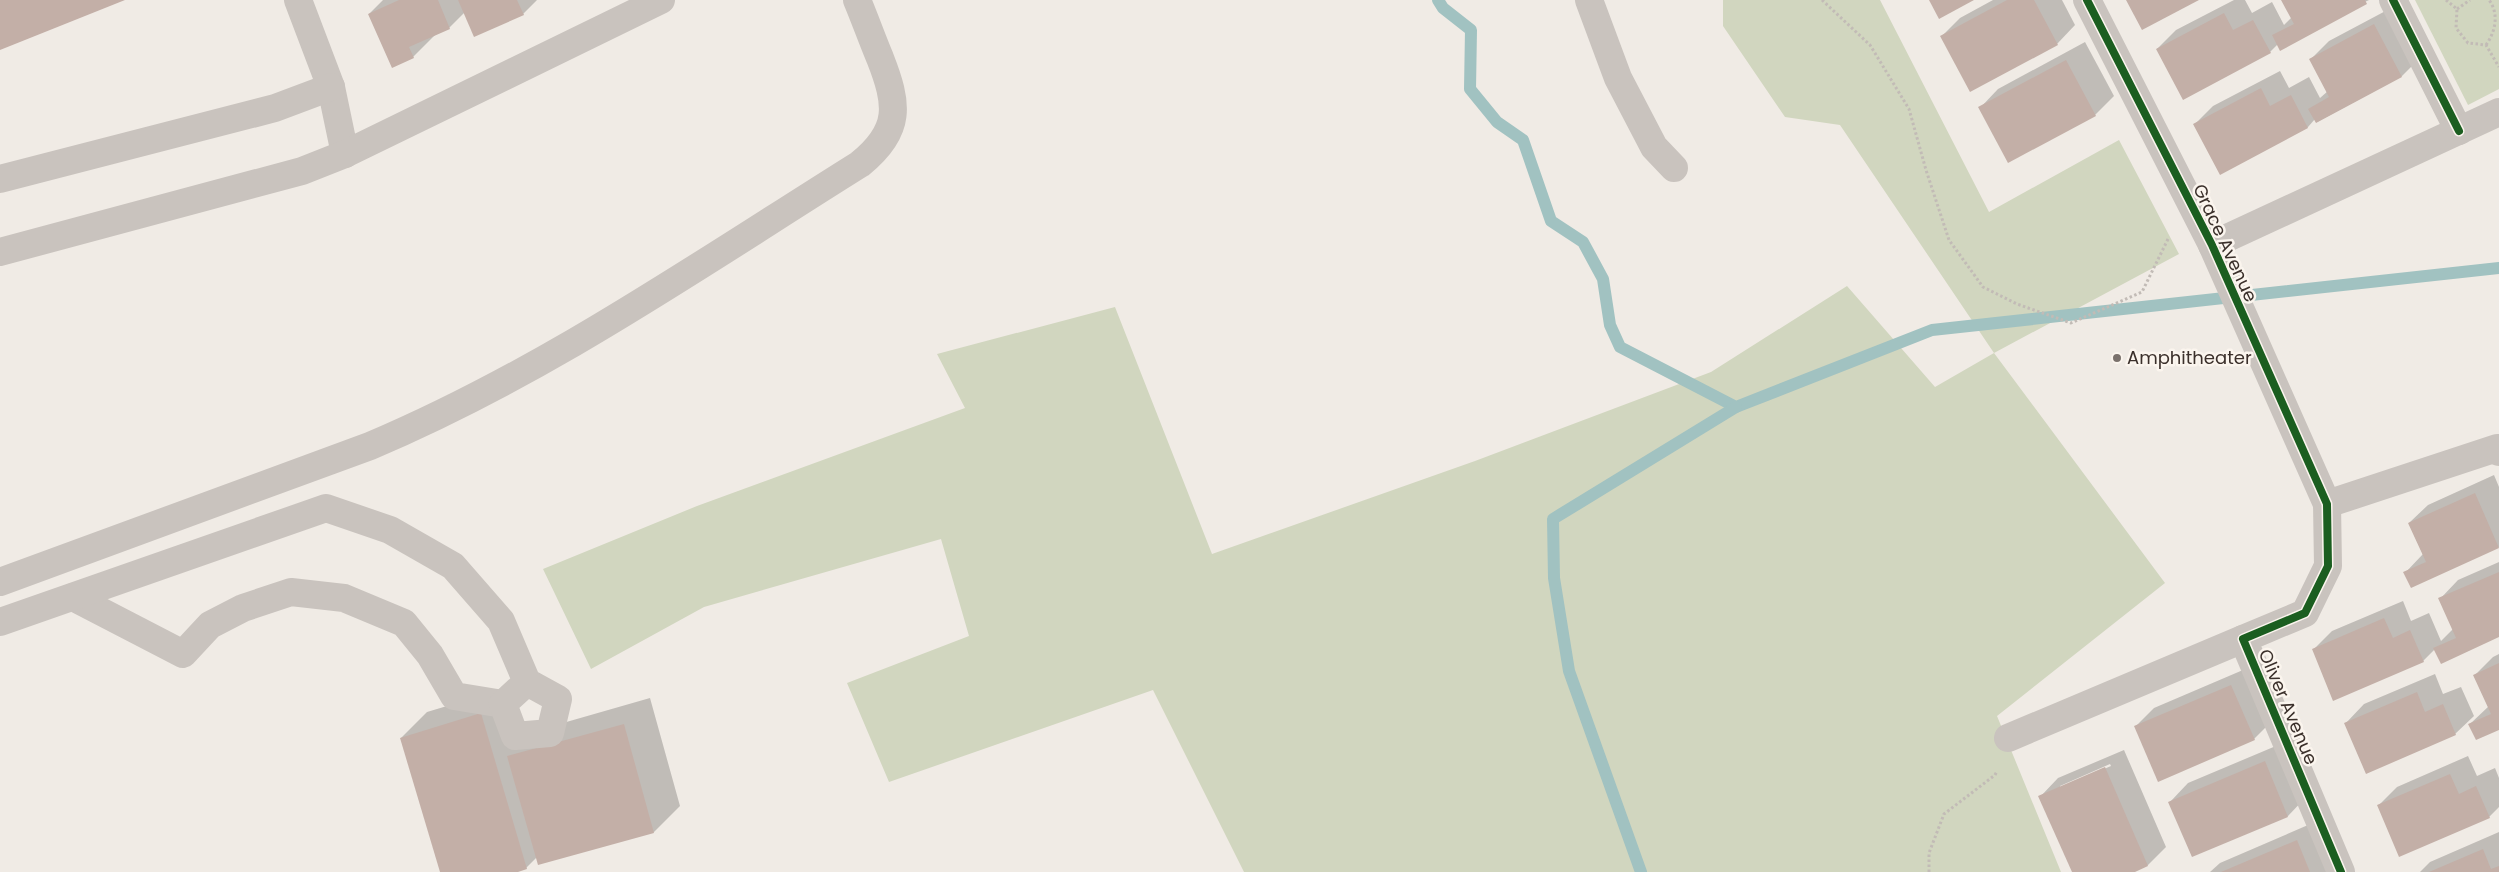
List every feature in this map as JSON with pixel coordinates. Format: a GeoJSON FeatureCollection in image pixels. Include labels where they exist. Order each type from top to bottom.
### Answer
{"type":"FeatureCollection","features":[{"type":"Feature","properties":{"kind":"street"},"geometry":{"type":"LineString","coordinates":[[298,0],[331,87],[345,154]]}},
{"type":"Feature","properties":{"kind":"street"},"geometry":{"type":"LineString","coordinates":[[0,252],[302,171],[345,154],[661,0]]}},
{"type":"Feature","properties":{"kind":"street"},"geometry":{"type":"LineString","coordinates":[[0,582],[370,446],[444,414],[550,358],[860,164],[873,154],[883,141],[890,126],[894,108],[892,90],[857,0]]}},
{"type":"Feature","properties":{"kind":"street"},"geometry":{"type":"LineString","coordinates":[[1589,0],[1618,78],[1654,147],[1674,168]]}},
{"type":"Feature","properties":{"kind":"street","name":"Grace Avenue"},"geometry":{"type":"LineString","coordinates":[[2087,0],[2212,245],[2327,504]]}},
{"type":"Feature","properties":{"kind":"street"},"geometry":{"type":"LineString","coordinates":[[2393,0],[2458,131]]}},
{"type":"Feature","properties":{"kind":"street"},"geometry":{"type":"LineString","coordinates":[[0,179],[275,108],[331,87]]}},
{"type":"Feature","properties":{"kind":"street"},"geometry":{"type":"LineString","coordinates":[[2212,245],[2499,112]]}},
{"type":"Feature","properties":{"kind":"street"},"geometry":{"type":"LineString","coordinates":[[2327,504],[2497,448],[2499,452]]}},
{"type":"Feature","properties":{"kind":"street","name":"Oliver Avenue"},"geometry":{"type":"LineString","coordinates":[[2327,504],[2328,566],[2305,613],[2243,639],[2341,872]]}},
{"type":"Feature","properties":{"kind":"street"},"geometry":{"type":"LineString","coordinates":[[0,622],[326,508],[390,530],[452,566],[501,621],[527,682],[558,699],[550,733],[515,736],[503,704]]}},
{"type":"Feature","properties":{"kind":"street"},"geometry":{"type":"LineString","coordinates":[[73,597],[183,654],[210,624],[243,608],[291,592],[344,598],[404,623],[430,655],[454,696],[503,704]]}},
{"type":"Feature","properties":{"kind":"street"},"geometry":{"type":"LineString","coordinates":[[2008,738],[2243,639]]}},
{"type":"Feature","properties":{"kind":"street"},"geometry":{"type":"LineString","coordinates":[[503,704],[527,682]]}},
{"type":"Feature","properties":{"kind":"path"},"geometry":{"type":"LineString","coordinates":[[1822,0],[1870,45],[1909,109],[1926,170],[1950,240],[1983,287],[2017,304],[2071,323],[2142,292],[2166,241],[2193,209]]}},
{"type":"Feature","properties":{"kind":"path"},"geometry":{"type":"LineString","coordinates":[[2446,0],[2456,9],[2456,28],[2468,43],[2486,45]]}},
{"type":"Feature","properties":{"kind":"path"},"geometry":{"type":"LineString","coordinates":[[2456,9],[2470,0]]}},
{"type":"Feature","properties":{"kind":"path"},"geometry":{"type":"LineString","coordinates":[[2486,45],[2498,24],[2498,14],[2495,5],[2489,0]]}},
{"type":"Feature","properties":{"kind":"path"},"geometry":{"type":"LineString","coordinates":[[2486,45],[2499,67]]}},
{"type":"Feature","properties":{"kind":"path"},"geometry":{"type":"LineString","coordinates":[[1929,872],[1929,853],[1944,814],[1995,775],[2008,738]]}},
{"type":"Feature","properties":{"kind":"green space"},"geometry":{"type":"Polygon","coordinates":[[[1723,0],[1880,0],[1989,212],[2119,140],[2179,254],[1994,353],[1840,125],[1785,117],[1723,26],[1723,0]]]}},
{"type":"Feature","properties":{"kind":"green space"},"geometry":{"type":"Polygon","coordinates":[[[2415,0],[2499,0],[2499,89],[2468,105],[2415,0]]]}},
{"type":"Feature","properties":{"kind":"green space"},"geometry":{"type":"Polygon","coordinates":[[[1847,286],[1935,387],[1994,353],[2165,583],[1997,716],[2061,872],[1244,872],[1153,690],[889,782],[847,683],[969,636],[941,539],[704,607],[591,669],[543,569],[697,506],[965,408],[937,354],[1115,307],[1212,554],[1475,461],[1711,372],[1847,286]]]}},
{"type":"Feature","properties":{"kind":"building"},"geometry":{"type":"Polygon","coordinates":[[[0,0],[125,0],[0,50],[0,0]]]}},
{"type":"Feature","properties":{"kind":"building"},"geometry":{"type":"Polygon","coordinates":[[[399,0],[438,0],[450,29],[409,47],[414,58],[392,68],[368,14],[399,0]]]}},
{"type":"Feature","properties":{"kind":"building"},"geometry":{"type":"Polygon","coordinates":[[[458,0],[517,0],[524,15],[474,37],[458,0]]]}},
{"type":"Feature","properties":{"kind":"building"},"geometry":{"type":"Polygon","coordinates":[[[1929,0],[1974,0],[1939,19],[1929,0]]]}},
{"type":"Feature","properties":{"kind":"building"},"geometry":{"type":"Polygon","coordinates":[[[2007,0],[2034,0],[2058,45],[1970,92],[1940,36],[2007,0]]]}},
{"type":"Feature","properties":{"kind":"building"},"geometry":{"type":"Polygon","coordinates":[[[2126,0],[2199,0],[2142,30],[2126,0]]]}},
{"type":"Feature","properties":{"kind":"building"},"geometry":{"type":"Polygon","coordinates":[[[2281,0],[2365,0],[2367,4],[2280,51],[2272,35],[2294,24],[2281,0]]]}},
{"type":"Feature","properties":{"kind":"building"},"geometry":{"type":"Polygon","coordinates":[[[2224,13],[2233,30],[2253,20],[2271,53],[2183,100],[2156,49],[2224,13]]]}},
{"type":"Feature","properties":{"kind":"building"},"geometry":{"type":"Polygon","coordinates":[[[2374,24],[2402,77],[2316,123],[2308,109],[2329,97],[2309,59],[2374,24]]]}},
{"type":"Feature","properties":{"kind":"building"},"geometry":{"type":"Polygon","coordinates":[[[2066,60],[2096,116],[2008,163],[1978,107],[2066,60]]]}},
{"type":"Feature","properties":{"kind":"building"},"geometry":{"type":"Polygon","coordinates":[[[2261,88],[2270,106],[2291,95],[2308,128],[2220,175],[2193,124],[2261,88]]]}},
{"type":"Feature","properties":{"kind":"building"},"geometry":{"type":"Polygon","coordinates":[[[2475,493],[2499,548],[2411,588],[2403,572],[2426,562],[2408,523],[2475,493]]]}},
{"type":"Feature","properties":{"kind":"building"},"geometry":{"type":"Polygon","coordinates":[[[2499,572],[2499,637],[2441,664],[2433,648],[2456,638],[2438,598],[2499,572]]]}},
{"type":"Feature","properties":{"kind":"building"},"geometry":{"type":"Polygon","coordinates":[[[2384,618],[2393,638],[2410,630],[2424,662],[2333,701],[2312,649],[2384,618]]]}},
{"type":"Feature","properties":{"kind":"building"},"geometry":{"type":"Polygon","coordinates":[[[2499,663],[2499,730],[2476,740],[2468,724],[2491,714],[2473,675],[2499,663]]]}},
{"type":"Feature","properties":{"kind":"building"},"geometry":{"type":"Polygon","coordinates":[[[2231,685],[2255,740],[2158,782],[2134,726],[2231,685]]]}},
{"type":"Feature","properties":{"kind":"building"},"geometry":{"type":"Polygon","coordinates":[[[2417,692],[2425,712],[2443,704],[2456,735],[2366,774],[2344,723],[2417,692]]]}},
{"type":"Feature","properties":{"kind":"building"},"geometry":{"type":"Polygon","coordinates":[[[481,713],[527,869],[518,872],[440,872],[400,738],[481,713]]]}},
{"type":"Feature","properties":{"kind":"building"},"geometry":{"type":"Polygon","coordinates":[[[624,724],[654,833],[538,865],[507,756],[624,724]]]}},
{"type":"Feature","properties":{"kind":"building"},"geometry":{"type":"Polygon","coordinates":[[[2265,761],[2288,817],[2192,857],[2168,802],[2265,761]]]}},
{"type":"Feature","properties":{"kind":"building"},"geometry":{"type":"Polygon","coordinates":[[[2105,767],[2148,866],[2135,872],[2072,872],[2038,796],[2105,767]]]}},
{"type":"Feature","properties":{"kind":"building"},"geometry":{"type":"Polygon","coordinates":[[[2450,774],[2459,794],[2476,786],[2490,818],[2399,857],[2377,805],[2450,774]]]}},
{"type":"Feature","properties":{"kind":"building"},"geometry":{"type":"Polygon","coordinates":[[[2297,840],[2310,872],[2221,872],[2297,840]]]}},
{"type":"Feature","properties":{"kind":"building"},"geometry":{"type":"Polygon","coordinates":[[[2483,849],[2491,869],[2499,866],[2499,872],[2429,872],[2483,849]]]}},
{"type":"Feature","properties":{"kind":"waterway"},"geometry":{"type":"LineString","coordinates":[[1438,0],[1443,8],[1471,30],[1470,89],[1497,122],[1523,140],[1551,221],[1583,242],[1603,279],[1610,325],[1620,347],[1736,407],[1932,330],[2499,268]]}},
{"type":"Feature","properties":{"kind":"waterway"},"geometry":{"type":"LineString","coordinates":[[1641,872],[1569,671],[1554,578],[1553,519],[1736,407]]}},
{"type":"Feature","properties":{"kind":"cycle path"},"geometry":{"type":"LineString","coordinates":[[2087,0],[2212,245],[2327,504],[2328,566],[2305,613],[2243,639],[2341,872]]}},
{"type":"Feature","properties":{"kind":"cycle path"},"geometry":{"type":"LineString","coordinates":[[2393,0],[2459,131]]}},
{"type":"Feature","properties":{"kind":"place","name":"Amphitheater"},"geometry":{"type":"Point","coordinates":[2117,358]}}]}
